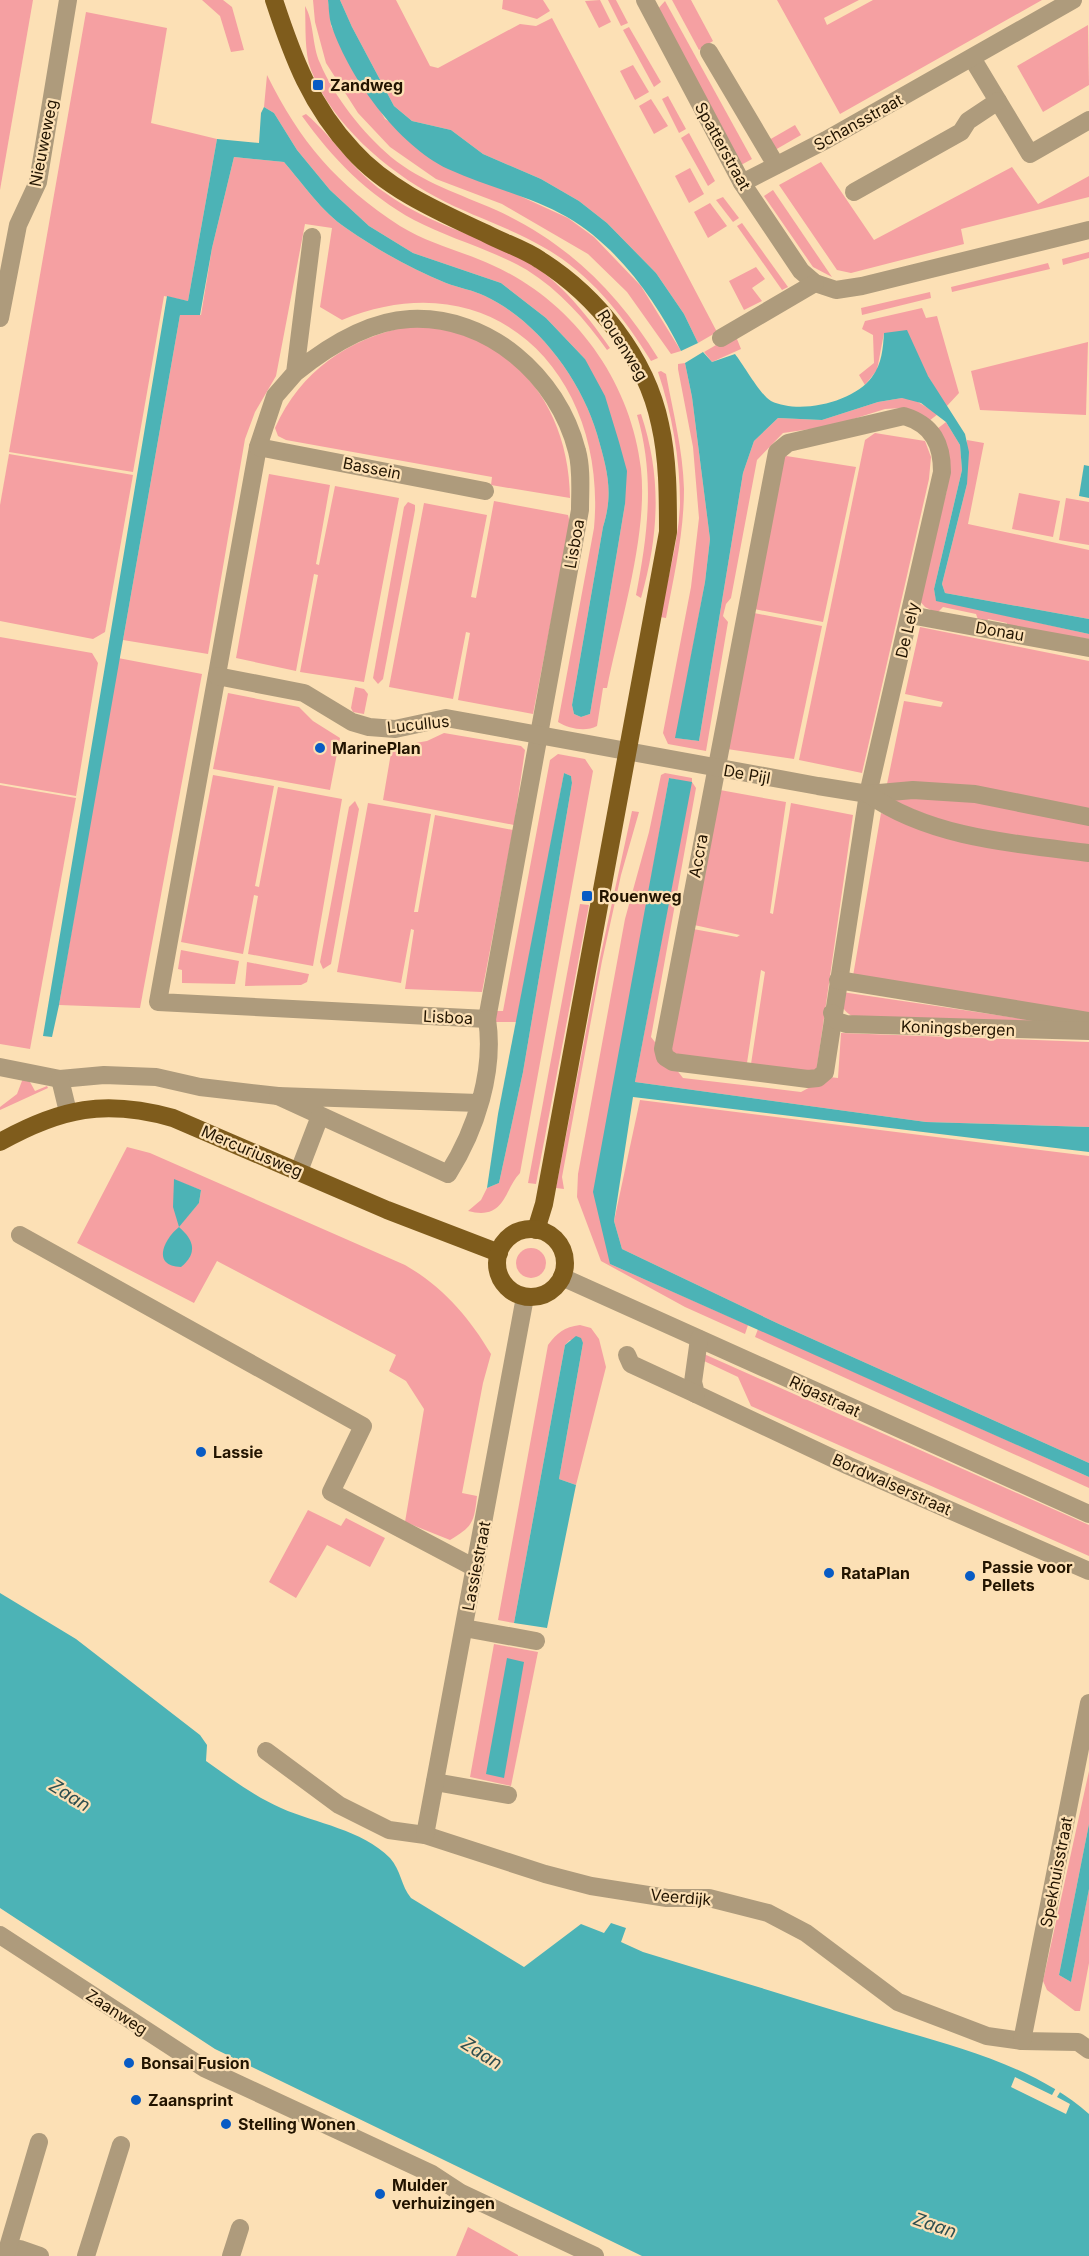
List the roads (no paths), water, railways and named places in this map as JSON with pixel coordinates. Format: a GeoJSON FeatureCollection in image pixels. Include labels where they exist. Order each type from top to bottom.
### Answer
{"type":"FeatureCollection","features":[{"type":"Feature","properties":{"kind":"main road","name":"Rouenweg"},"geometry":{"type":"LineString","coordinates":[[274,0],[293,59],[314,102],[353,152],[391,185],[454,219],[540,260],[597,305],[645,377],[660,423],[668,484],[668,532],[544,1204],[536,1230]]}},
{"type":"Feature","properties":{"kind":"main road","name":"Mercuriusweg"},"geometry":{"type":"LineString","coordinates":[[0,1142],[31,1124],[68,1112],[113,1107],[142,1109],[173,1118],[387,1210],[499,1253]]}},
{"type":"Feature","properties":{"kind":"main road"},"geometry":{"type":"LineString","coordinates":[[536,1230],[546,1233],[561,1246],[565,1266],[562,1277],[549,1292],[525,1297],[514,1292],[503,1282],[498,1268],[499,1253],[514,1235],[536,1230]]}},
{"type":"Feature","properties":{"kind":"street","name":"Nieuweweg"},"geometry":{"type":"LineString","coordinates":[[0,318],[18,225],[38,182],[68,0]]}},
{"type":"Feature","properties":{"kind":"street","name":"Spatterstraat"},"geometry":{"type":"LineString","coordinates":[[645,0],[742,183],[801,271],[815,283]]}},
{"type":"Feature","properties":{"kind":"street","name":"Schansstraat"},"geometry":{"type":"LineString","coordinates":[[742,183],[972,58],[1073,0]]}},
{"type":"Feature","properties":{"kind":"street"},"geometry":{"type":"LineString","coordinates":[[709,52],[776,165]]}},
{"type":"Feature","properties":{"kind":"street"},"geometry":{"type":"LineString","coordinates":[[972,58],[1030,154],[1089,120]]}},
{"type":"Feature","properties":{"kind":"street"},"geometry":{"type":"LineString","coordinates":[[854,192],[960,132],[968,121],[998,101]]}},
{"type":"Feature","properties":{"kind":"street"},"geometry":{"type":"LineString","coordinates":[[721,338],[815,283],[836,290],[862,286],[1089,230]]}},
{"type":"Feature","properties":{"kind":"street"},"geometry":{"type":"LineString","coordinates":[[295,373],[312,237]]}},
{"type":"Feature","properties":{"kind":"street","name":"Lisboa"},"geometry":{"type":"LineString","coordinates":[[409,319],[437,320],[465,325],[499,342],[545,386],[566,421],[577,451],[580,510],[487,1019],[158,1002],[258,447],[275,396],[295,373],[318,354],[374,327],[409,319]]}},
{"type":"Feature","properties":{"kind":"street","name":"De Lely"},"geometry":{"type":"LineString","coordinates":[[771,471],[777,452],[788,443],[904,416],[929,427],[937,439],[942,456],[942,472],[868,794],[832,1013]]}},
{"type":"Feature","properties":{"kind":"street","name":"Bassein"},"geometry":{"type":"LineString","coordinates":[[258,447],[484,491]]}},
{"type":"Feature","properties":{"kind":"street","name":"Accra"},"geometry":{"type":"LineString","coordinates":[[771,471],[663,1049],[665,1058],[674,1062],[808,1079],[818,1078],[825,1071],[832,1013]]}},
{"type":"Feature","properties":{"kind":"street","name":"Donau"},"geometry":{"type":"LineString","coordinates":[[910,615],[1089,648]]}},
{"type":"Feature","properties":{"kind":"street","name":"Lucullus"},"geometry":{"type":"LineString","coordinates":[[217,676],[304,693],[352,722],[369,727],[395,729],[446,718],[627,751]]}},
{"type":"Feature","properties":{"kind":"street","name":"De Pijl"},"geometry":{"type":"LineString","coordinates":[[627,751],[868,794],[913,790],[975,794],[1089,817]]}},
{"type":"Feature","properties":{"kind":"street","name":"De Pijl"},"geometry":{"type":"LineString","coordinates":[[868,794],[890,809],[908,817],[966,834],[1089,853]]}},
{"type":"Feature","properties":{"kind":"street","name":"Koningsbergen"},"geometry":{"type":"LineString","coordinates":[[838,980],[1089,1021]]}},
{"type":"Feature","properties":{"kind":"street","name":"Koningsbergen"},"geometry":{"type":"LineString","coordinates":[[832,1013],[837,1021],[846,1024],[1089,1032]]}},
{"type":"Feature","properties":{"kind":"street"},"geometry":{"type":"LineString","coordinates":[[278,1096],[448,1174],[465,1148],[487,1077],[491,1044],[487,1019]]}},
{"type":"Feature","properties":{"kind":"street"},"geometry":{"type":"LineString","coordinates":[[0,1067],[60,1078],[104,1075],[156,1077],[200,1087],[278,1096],[478,1103]]}},
{"type":"Feature","properties":{"kind":"street"},"geometry":{"type":"LineString","coordinates":[[60,1078],[68,1112]]}},
{"type":"Feature","properties":{"kind":"street"},"geometry":{"type":"LineString","coordinates":[[299,1171],[328,1098]]}},
{"type":"Feature","properties":{"kind":"street"},"geometry":{"type":"LineString","coordinates":[[20,1235],[363,1426],[331,1492],[475,1569]]}},
{"type":"Feature","properties":{"kind":"street","name":"Rigastraat"},"geometry":{"type":"LineString","coordinates":[[562,1277],[1089,1514]]}},
{"type":"Feature","properties":{"kind":"street","name":"Lassiestraat"},"geometry":{"type":"LineString","coordinates":[[425,1835],[525,1297]]}},
{"type":"Feature","properties":{"kind":"street"},"geometry":{"type":"LineString","coordinates":[[696,1394],[693,1382],[699,1338]]}},
{"type":"Feature","properties":{"kind":"street","name":"Bordwalserstraat"},"geometry":{"type":"LineString","coordinates":[[627,1355],[631,1364],[849,1466],[1089,1572]]}},
{"type":"Feature","properties":{"kind":"street"},"geometry":{"type":"LineString","coordinates":[[464,1628],[536,1641]]}},
{"type":"Feature","properties":{"kind":"street","name":"Spekhuisstraat"},"geometry":{"type":"LineString","coordinates":[[1022,2042],[1089,1703]]}},
{"type":"Feature","properties":{"kind":"street","name":"Veerdijk"},"geometry":{"type":"LineString","coordinates":[[266,1751],[339,1805],[389,1830],[425,1835],[544,1874],[591,1886],[667,1898],[709,1898],[768,1913],[806,1933],[898,2002],[987,2036],[1022,2042],[1078,2042],[1089,2050]]}},
{"type":"Feature","properties":{"kind":"street"},"geometry":{"type":"LineString","coordinates":[[435,1782],[508,1795]]}},
{"type":"Feature","properties":{"kind":"street","name":"Zaanweg"},"geometry":{"type":"LineString","coordinates":[[0,1935],[204,2068],[422,2169],[461,2193],[595,2256]]}},
{"type":"Feature","properties":{"kind":"street"},"geometry":{"type":"LineString","coordinates":[[39,2142],[13,2251],[40,2256]]}},
{"type":"Feature","properties":{"kind":"street"},"geometry":{"type":"LineString","coordinates":[[86,2256],[121,2145]]}},
{"type":"Feature","properties":{"kind":"street"},"geometry":{"type":"LineString","coordinates":[[231,2256],[240,2228]]}},
{"type":"Feature","properties":{"kind":"water"},"geometry":{"type":"Polygon","coordinates":[[[328,0],[340,0],[394,106],[412,121],[451,130],[483,154],[541,179],[579,201],[607,223],[656,273],[684,314],[698,343],[681,351],[660,313],[633,276],[602,243],[585,229],[538,203],[448,169],[411,144],[378,109],[351,68],[332,27],[328,0]]]}},
{"type":"Feature","properties":{"kind":"water"},"geometry":{"type":"Polygon","coordinates":[[[264,107],[274,113],[297,150],[330,190],[369,226],[413,253],[501,283],[546,318],[585,359],[605,396],[627,471],[625,504],[590,714],[581,717],[574,714],[572,705],[609,491],[597,434],[590,414],[569,373],[540,336],[504,307],[480,294],[420,272],[346,228],[321,206],[284,162],[234,157],[212,248],[200,315],[180,315],[59,1005],[52,1037],[43,1036],[167,296],[188,301],[217,139],[259,143],[261,113],[264,107]]]}},
{"type":"Feature","properties":{"kind":"water"},"geometry":{"type":"Polygon","coordinates":[[[907,330],[928,376],[965,434],[969,452],[967,484],[942,584],[945,593],[1089,619],[1089,634],[936,601],[934,589],[962,470],[960,445],[946,422],[921,403],[902,398],[878,402],[822,420],[778,418],[754,441],[743,473],[699,741],[675,738],[705,582],[710,539],[692,397],[685,363],[703,352],[712,362],[735,354],[757,387],[771,401],[796,407],[826,404],[853,393],[872,377],[880,361],[884,333],[907,330]]]}},
{"type":"Feature","properties":{"kind":"water"},"geometry":{"type":"Polygon","coordinates":[[[1084,465],[1089,466],[1089,498],[1079,496],[1084,465]]]}},
{"type":"Feature","properties":{"kind":"water"},"geometry":{"type":"Polygon","coordinates":[[[564,773],[571,776],[572,783],[523,1072],[499,1183],[487,1188],[498,1114],[564,773]]]}},
{"type":"Feature","properties":{"kind":"water"},"geometry":{"type":"Polygon","coordinates":[[[669,778],[692,782],[635,1082],[926,1122],[1089,1127],[1089,1152],[633,1097],[614,1221],[622,1249],[779,1324],[1089,1463],[1089,1477],[610,1264],[593,1192],[669,778]]]}},
{"type":"Feature","properties":{"kind":"water"},"geometry":{"type":"Polygon","coordinates":[[[174,1179],[201,1190],[199,1203],[179,1227],[173,1207],[174,1179]]]}},
{"type":"Feature","properties":{"kind":"water"},"geometry":{"type":"Polygon","coordinates":[[[179,1227],[188,1237],[192,1247],[190,1257],[181,1267],[166,1262],[163,1257],[165,1245],[179,1227]]]}},
{"type":"Feature","properties":{"kind":"water"},"geometry":{"type":"Polygon","coordinates":[[[576,1336],[581,1338],[583,1343],[559,1479],[576,1485],[547,1628],[514,1623],[565,1345],[576,1336]]]}},
{"type":"Feature","properties":{"kind":"water","name":"Zaan"},"geometry":{"type":"Polygon","coordinates":[[[0,1593],[76,1639],[200,1735],[207,1745],[206,1761],[271,1803],[366,1840],[394,1863],[411,1898],[524,1967],[581,1924],[604,1933],[611,1923],[626,1928],[621,1942],[643,1952],[956,2047],[1013,2068],[1066,2096],[1089,2114],[1089,2256],[642,2256],[215,2049],[0,1908],[0,1593]]]}},
{"type":"Feature","properties":{"kind":"water"},"geometry":{"type":"Polygon","coordinates":[[[507,1658],[524,1662],[504,1778],[486,1774],[507,1658]]]}},
{"type":"Feature","properties":{"kind":"water"},"geometry":{"type":"Polygon","coordinates":[[[1089,1824],[1089,1889],[1071,1982],[1059,1975],[1089,1824]]]}},
{"type":"Feature","properties":{"kind":"place","name":"Zandweg"},"geometry":{"type":"Point","coordinates":[318,85]}},
{"type":"Feature","properties":{"kind":"place","name":"MarinePlan"},"geometry":{"type":"Point","coordinates":[320,748]}},
{"type":"Feature","properties":{"kind":"place","name":"Rouenweg"},"geometry":{"type":"Point","coordinates":[587,896]}},
{"type":"Feature","properties":{"kind":"place","name":"Lassie"},"geometry":{"type":"Point","coordinates":[201,1452]}},
{"type":"Feature","properties":{"kind":"place","name":"RataPlan"},"geometry":{"type":"Point","coordinates":[829,1573]}},
{"type":"Feature","properties":{"kind":"place","name":"Passie voor Pellets"},"geometry":{"type":"Point","coordinates":[970,1576]}},
{"type":"Feature","properties":{"kind":"place","name":"Bonsai Fusion"},"geometry":{"type":"Point","coordinates":[129,2063]}},
{"type":"Feature","properties":{"kind":"place","name":"Zaansprint"},"geometry":{"type":"Point","coordinates":[136,2100]}},
{"type":"Feature","properties":{"kind":"place","name":"Stelling Wonen"},"geometry":{"type":"Point","coordinates":[226,2124]}},
{"type":"Feature","properties":{"kind":"place","name":"Mulder verhuizingen"},"geometry":{"type":"Point","coordinates":[380,2194]}}]}
